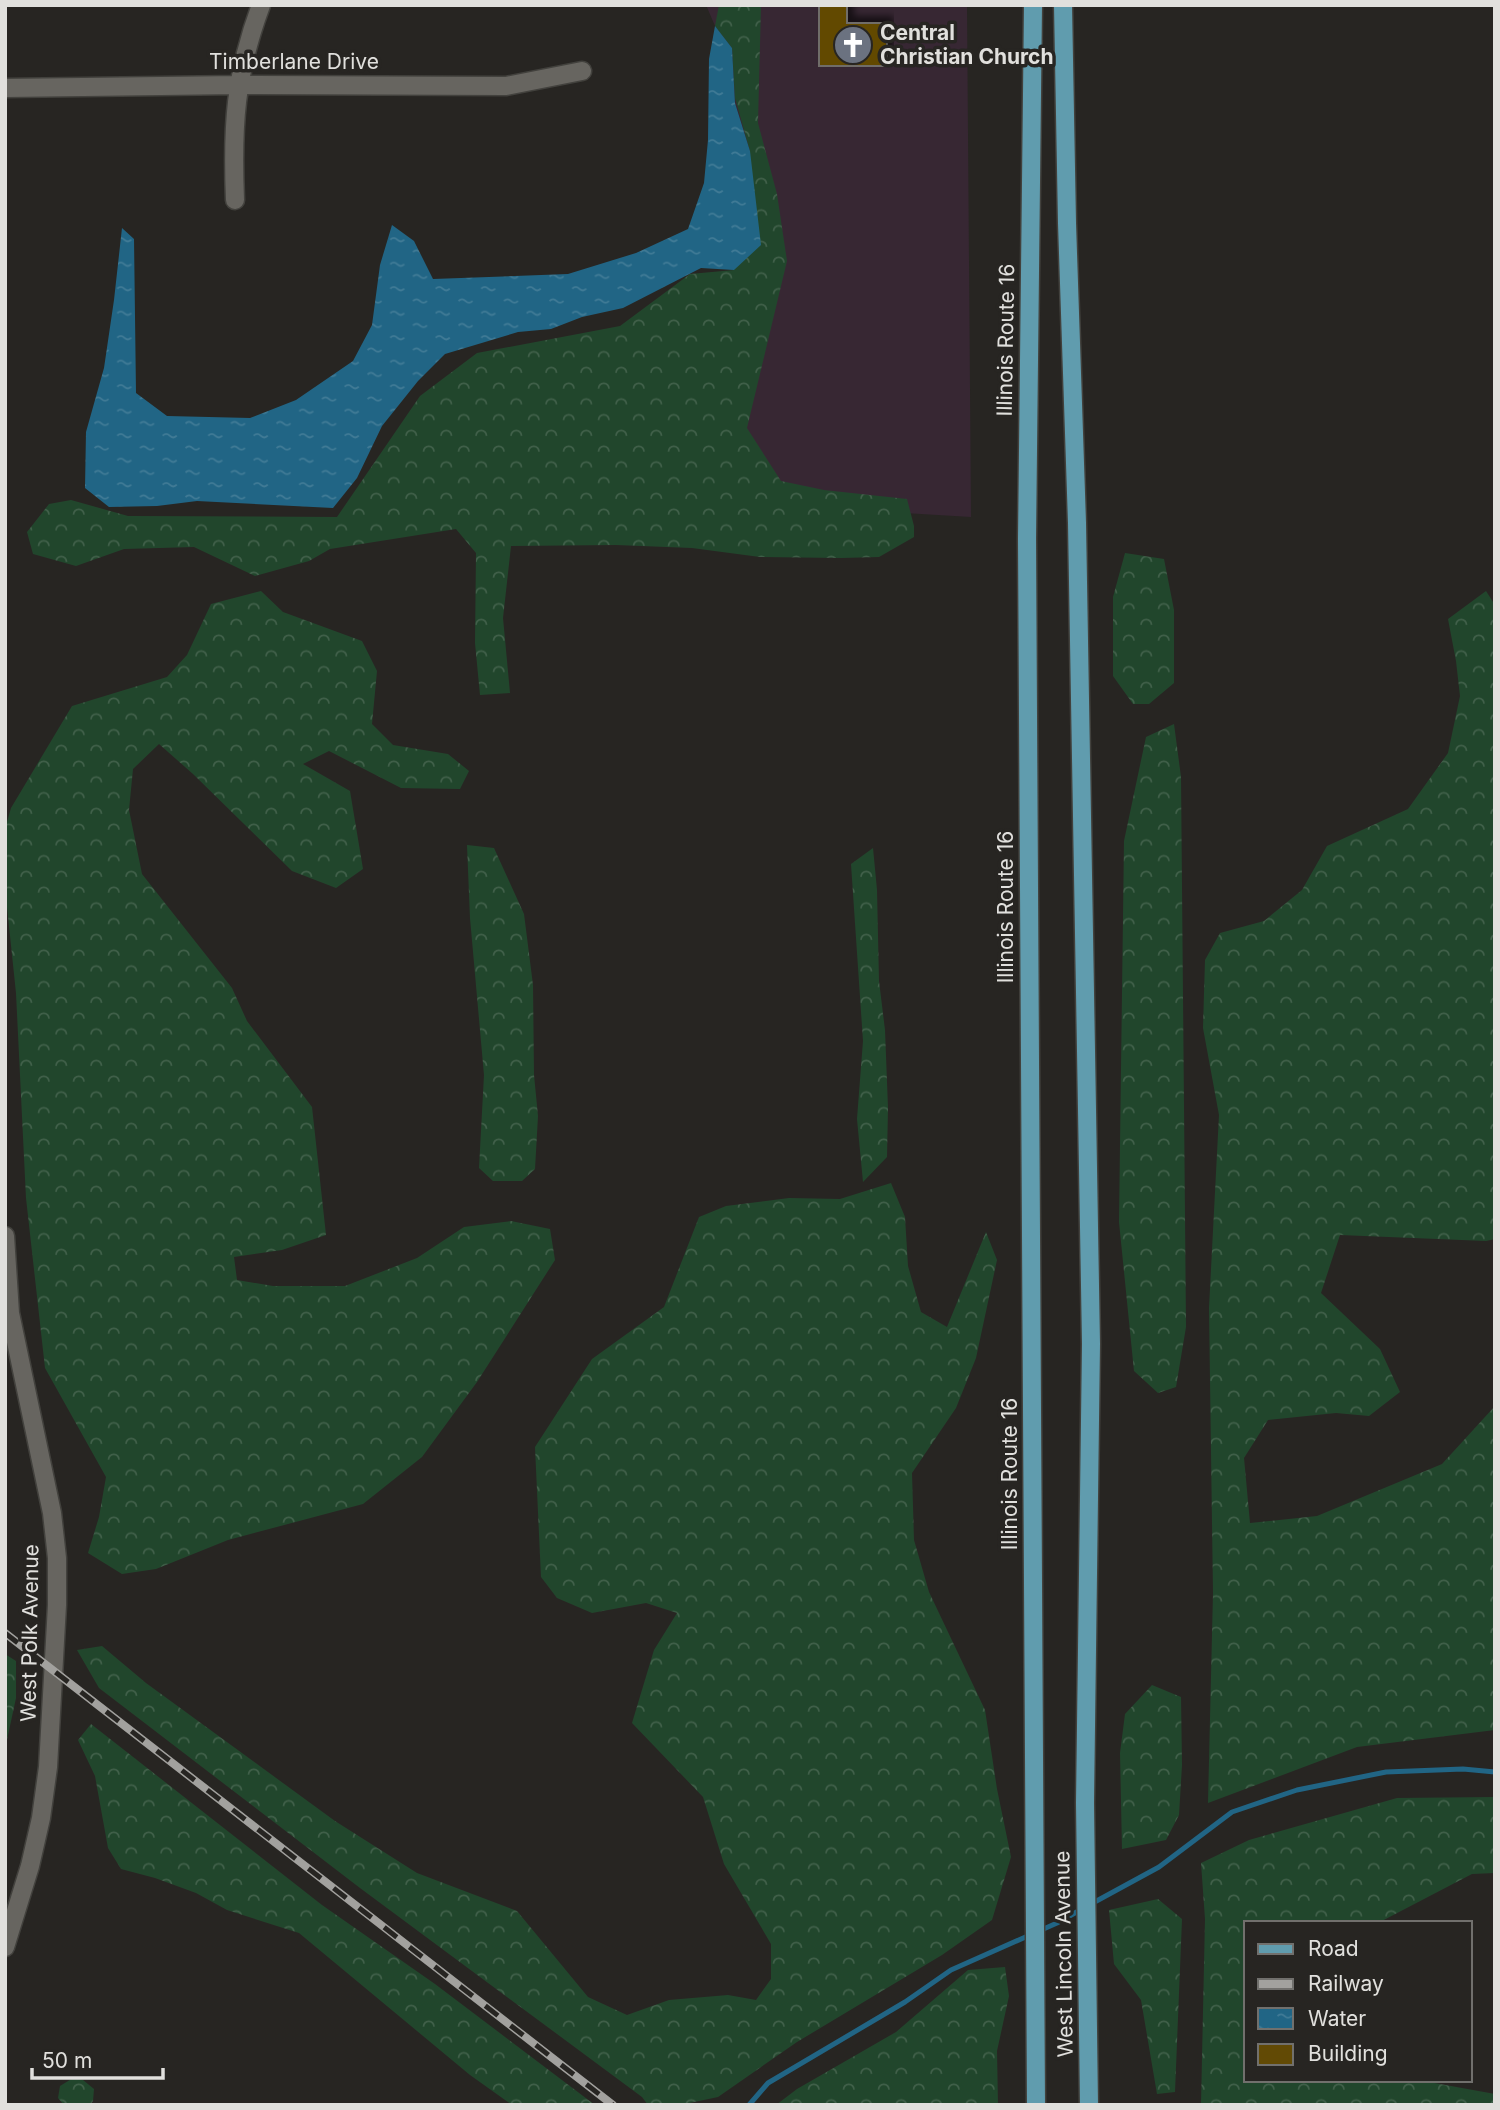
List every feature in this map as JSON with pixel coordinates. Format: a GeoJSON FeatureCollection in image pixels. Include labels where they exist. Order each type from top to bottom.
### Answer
{"type":"FeatureCollection","features":[{"type":"Feature","properties":{"kind":"main road","name":"Illinois Route 16"},"geometry":{"type":"LineString","coordinates":[[1033,5],[1027,539],[1035,1808]]}},
{"type":"Feature","properties":{"kind":"main road","name":"West Lincoln Avenue"},"geometry":{"type":"LineString","coordinates":[[1063,5],[1077,523],[1091,1344],[1084,1802],[1089,2105]]}},
{"type":"Feature","properties":{"kind":"main road","name":"West Lincoln Avenue"},"geometry":{"type":"LineString","coordinates":[[1035,1808],[1036,2105]]}},
{"type":"Feature","properties":{"kind":"street"},"geometry":{"type":"LineString","coordinates":[[235,200],[233,153],[238,85],[249,36],[261,5]]}},
{"type":"Feature","properties":{"kind":"street","name":"Timberlane Drive"},"geometry":{"type":"LineString","coordinates":[[5,88],[506,86],[582,71]]}},
{"type":"Feature","properties":{"kind":"street","name":"West Polk Avenue"},"geometry":{"type":"LineString","coordinates":[[5,1236],[10,1313],[52,1513],[57,1558],[57,1605],[48,1767],[41,1818],[30,1866],[5,1947]]}},
{"type":"Feature","properties":{"kind":"shaded area"},"geometry":{"type":"Polygon","coordinates":[[[706,5],[967,5],[971,517],[737,503],[750,151],[735,103],[732,48],[715,26],[706,5]]]}},
{"type":"Feature","properties":{"kind":"green space"},"geometry":{"type":"Polygon","coordinates":[[[719,5],[761,5],[758,123],[777,194],[787,261],[747,428],[781,481],[824,490],[907,499],[914,537],[879,557],[841,558],[760,557],[692,548],[616,545],[511,546],[503,618],[510,693],[480,695],[475,643],[476,553],[456,529],[330,549],[309,561],[255,576],[194,547],[124,549],[76,566],[33,554],[27,532],[49,504],[71,500],[128,516],[337,517],[420,396],[477,353],[620,326],[690,274],[734,270],[750,151],[735,98],[732,48],[715,26],[719,5]]]}},
{"type":"Feature","properties":{"kind":"green space"},"geometry":{"type":"Polygon","coordinates":[[[1125,553],[1164,559],[1174,610],[1174,683],[1149,704],[1133,704],[1113,676],[1113,597],[1125,553]]]}},
{"type":"Feature","properties":{"kind":"green space"},"geometry":{"type":"Polygon","coordinates":[[[261,591],[283,612],[362,641],[377,671],[372,724],[393,745],[448,754],[469,771],[460,789],[401,788],[329,751],[303,764],[350,791],[363,869],[336,888],[292,871],[159,744],[133,769],[129,810],[142,874],[232,988],[247,1021],[312,1107],[326,1235],[282,1250],[234,1257],[237,1280],[273,1286],[345,1286],[417,1258],[464,1227],[511,1221],[550,1229],[555,1260],[477,1382],[422,1457],[363,1504],[228,1540],[156,1569],[122,1574],[88,1553],[99,1517],[106,1477],[45,1368],[26,1198],[16,993],[5,888],[5,829],[11,808],[72,706],[167,677],[187,655],[211,604],[261,591]]]}},
{"type":"Feature","properties":{"kind":"green space"},"geometry":{"type":"Polygon","coordinates":[[[1486,591],[1495,605],[1495,1239],[1486,1241],[1340,1235],[1321,1293],[1380,1349],[1400,1392],[1369,1416],[1336,1413],[1268,1420],[1244,1458],[1250,1523],[1317,1516],[1442,1464],[1495,1406],[1495,1730],[1357,1747],[1208,1803],[1213,1593],[1209,1308],[1219,1115],[1203,1028],[1205,960],[1220,933],[1264,921],[1302,890],[1327,846],[1408,809],[1448,753],[1460,696],[1448,619],[1486,591]]]}},
{"type":"Feature","properties":{"kind":"green space"},"geometry":{"type":"Polygon","coordinates":[[[1174,724],[1181,777],[1186,1327],[1176,1387],[1158,1393],[1134,1371],[1119,1222],[1124,841],[1146,737],[1174,724]]]}},
{"type":"Feature","properties":{"kind":"green space"},"geometry":{"type":"Polygon","coordinates":[[[467,845],[494,848],[524,914],[533,985],[534,1075],[538,1116],[535,1169],[522,1181],[493,1181],[479,1168],[484,1075],[470,918],[467,845]]]}},
{"type":"Feature","properties":{"kind":"green space"},"geometry":{"type":"Polygon","coordinates":[[[873,848],[877,890],[879,981],[885,1030],[887,1157],[863,1182],[857,1119],[863,1041],[851,864],[873,848]]]}},
{"type":"Feature","properties":{"kind":"green space"},"geometry":{"type":"Polygon","coordinates":[[[891,1183],[905,1217],[908,1266],[921,1312],[947,1327],[986,1232],[997,1260],[976,1358],[956,1408],[912,1473],[914,1540],[929,1592],[985,1710],[1011,1857],[992,1920],[942,1955],[797,2042],[718,2097],[680,2105],[648,2105],[642,2097],[360,1888],[99,1688],[77,1650],[102,1646],[146,1683],[335,1821],[417,1873],[517,1911],[588,1997],[627,2015],[669,2000],[728,1995],[756,2000],[771,1979],[771,1944],[724,1864],[703,1797],[632,1723],[654,1650],[677,1613],[646,1603],[592,1613],[557,1598],[541,1577],[535,1447],[592,1359],[664,1307],[699,1217],[726,1206],[789,1198],[840,1199],[891,1183]]]}},
{"type":"Feature","properties":{"kind":"green space"},"geometry":{"type":"Polygon","coordinates":[[[5,1654],[16,1661],[16,1698],[5,1749],[5,1654]]]}},
{"type":"Feature","properties":{"kind":"green space"},"geometry":{"type":"Polygon","coordinates":[[[1152,1685],[1181,1697],[1182,1765],[1179,1815],[1166,1840],[1122,1849],[1120,1753],[1125,1714],[1152,1685]]]}},
{"type":"Feature","properties":{"kind":"green space"},"geometry":{"type":"Polygon","coordinates":[[[91,1724],[322,1905],[435,1984],[595,2105],[512,2105],[470,2075],[299,1933],[227,1910],[196,1893],[155,1878],[121,1869],[108,1848],[95,1776],[78,1740],[91,1724]]]}},
{"type":"Feature","properties":{"kind":"green space"},"geometry":{"type":"Polygon","coordinates":[[[1495,1797],[1495,1873],[1472,1874],[1382,1921],[1244,1921],[1244,2082],[1429,2082],[1495,2094],[1495,2105],[1201,2105],[1205,1919],[1201,1863],[1249,1840],[1397,1798],[1495,1797]]]}},
{"type":"Feature","properties":{"kind":"green space"},"geometry":{"type":"Polygon","coordinates":[[[1158,1899],[1182,1919],[1175,2092],[1157,2094],[1141,2000],[1114,1964],[1109,1910],[1158,1899]]]}},
{"type":"Feature","properties":{"kind":"green space"},"geometry":{"type":"Polygon","coordinates":[[[1005,1967],[1009,1996],[997,2051],[998,2105],[776,2105],[797,2089],[896,2032],[968,1970],[1005,1967]]]}},
{"type":"Feature","properties":{"kind":"green space"},"geometry":{"type":"Polygon","coordinates":[[[73,2078],[83,2080],[94,2089],[90,2105],[64,2105],[58,2098],[60,2086],[73,2078]]]}},
{"type":"Feature","properties":{"kind":"water"},"geometry":{"type":"Polygon","coordinates":[[[715,26],[732,48],[735,103],[750,151],[761,245],[734,270],[701,268],[623,308],[582,317],[551,329],[518,332],[445,354],[418,381],[382,426],[357,478],[333,508],[197,501],[157,506],[109,507],[85,488],[86,432],[104,368],[122,228],[134,239],[136,393],[167,416],[250,418],[296,400],[353,361],[372,325],[380,265],[392,225],[414,241],[433,279],[568,274],[636,253],[688,229],[704,183],[708,140],[709,59],[715,26]]]}},
{"type":"Feature","properties":{"kind":"building","name":"Central Christian Church"},"geometry":{"type":"Polygon","coordinates":[[[819,5],[847,5],[847,23],[887,23],[887,66],[819,66],[819,5]]]}},
{"type":"Feature","properties":{"kind":"waterway"},"geometry":{"type":"LineString","coordinates":[[1091,1904],[1159,1867],[1232,1812],[1297,1790],[1386,1772],[1463,1769],[1495,1772]]}},
{"type":"Feature","properties":{"kind":"waterway"},"geometry":{"type":"LineString","coordinates":[[749,2105],[768,2083],[905,2002],[951,1970],[1057,1923],[1082,1909]]}},
{"type":"Feature","properties":{"kind":"railway"},"geometry":{"type":"LineString","coordinates":[[5,1633],[613,2105]]}},
{"type":"Feature","properties":{"kind":"place","name":"Central Christian Church"},"geometry":{"type":"Point","coordinates":[853,45]}}]}
